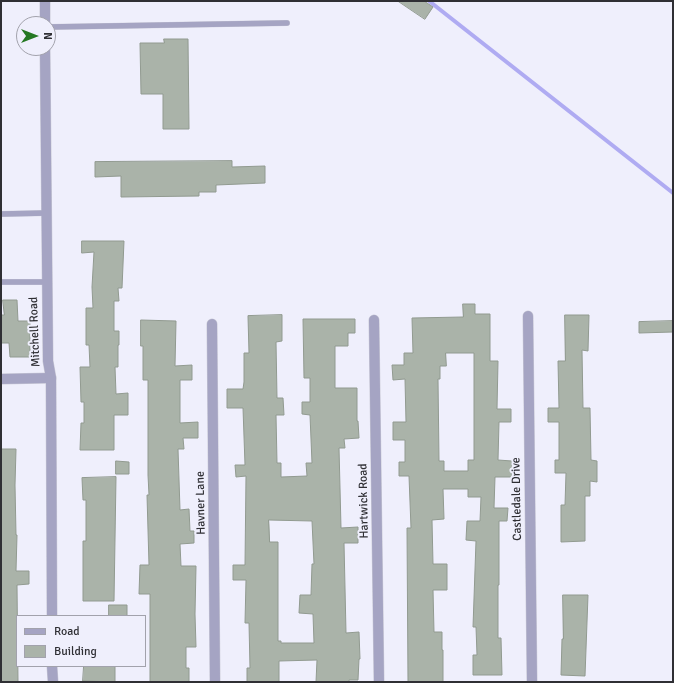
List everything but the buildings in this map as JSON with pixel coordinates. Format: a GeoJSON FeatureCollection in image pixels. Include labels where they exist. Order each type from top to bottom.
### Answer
{"type":"FeatureCollection","features":[{"type":"Feature","properties":{"kind":"street"},"geometry":{"type":"LineString","coordinates":[[45,1],[45,16]]}},
{"type":"Feature","properties":{"kind":"street","name":"Mitchell Road"},"geometry":{"type":"LineString","coordinates":[[46,56],[48,361],[51,378],[52,615]]}},
{"type":"Feature","properties":{"kind":"street","name":"Castledale Drive"},"geometry":{"type":"LineString","coordinates":[[528,316],[532,682]]}},
{"type":"Feature","properties":{"kind":"street","name":"Hartwick Road"},"geometry":{"type":"LineString","coordinates":[[374,320],[379,682]]}},
{"type":"Feature","properties":{"kind":"street","name":"Havner Lane"},"geometry":{"type":"LineString","coordinates":[[212,324],[215,682]]}},
{"type":"Feature","properties":{"kind":"street"},"geometry":{"type":"LineString","coordinates":[[1,379],[51,378]]}},
{"type":"Feature","properties":{"kind":"street"},"geometry":{"type":"LineString","coordinates":[[52,667],[52,682]]}},
{"type":"Feature","properties":{"kind":"lane"},"geometry":{"type":"LineString","coordinates":[[56,27],[287,23]]}},
{"type":"Feature","properties":{"kind":"lane"},"geometry":{"type":"LineString","coordinates":[[1,214],[47,213]]}},
{"type":"Feature","properties":{"kind":"lane"},"geometry":{"type":"LineString","coordinates":[[1,282],[47,282]]}},
{"type":"Feature","properties":{"kind":"waterway"},"geometry":{"type":"LineString","coordinates":[[429,1],[673,193]]}}]}
